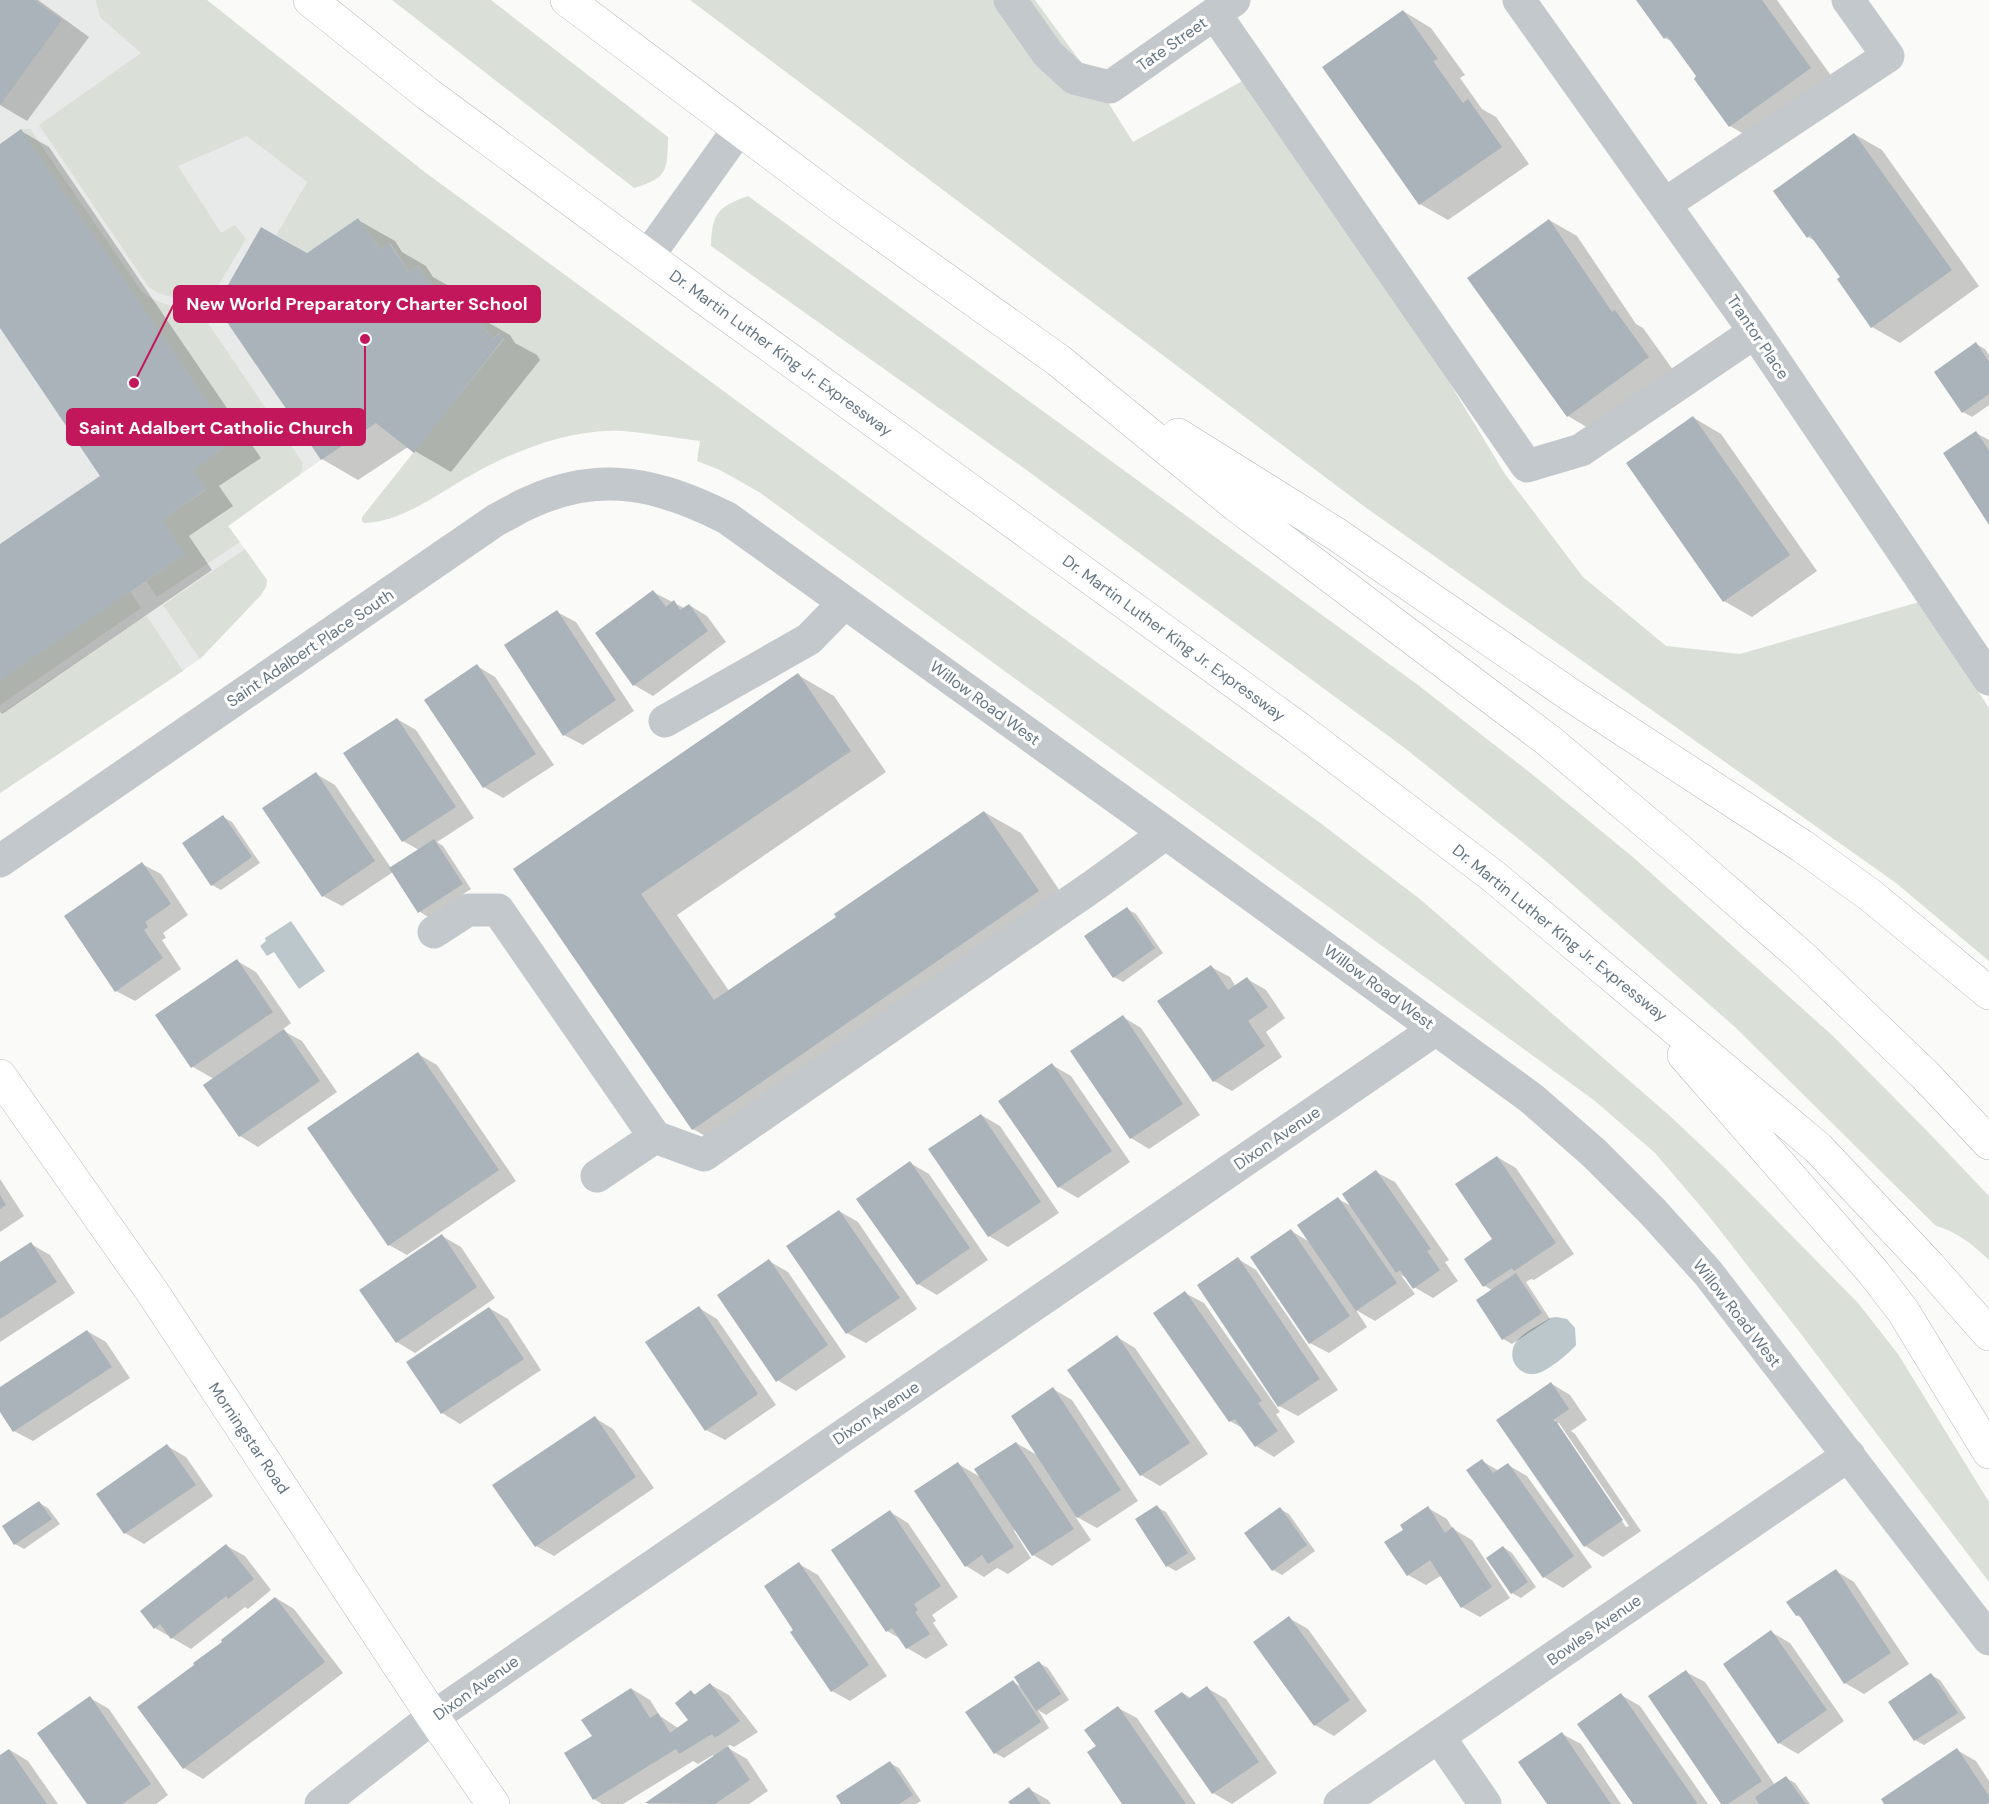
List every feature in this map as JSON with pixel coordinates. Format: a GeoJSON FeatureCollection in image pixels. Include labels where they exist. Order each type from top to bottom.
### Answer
{"type":"FeatureCollection","features":[{"type":"Feature","properties":{"kind":"main road","name":"Dr. Martin Luther King Jr. Expressway"},"geometry":{"type":"LineString","coordinates":[[310,0],[429,95],[1298,728],[1493,876],[1818,1148],[1929,1266],[1989,1334]]}},
{"type":"Feature","properties":{"kind":"main road"},"geometry":{"type":"LineString","coordinates":[[567,0],[738,130],[1058,360],[1336,534],[1572,696],[1802,846],[1870,895],[1989,993]]}},
{"type":"Feature","properties":{"kind":"main road"},"geometry":{"type":"LineString","coordinates":[[1058,360],[1236,505],[1549,741],[1679,850],[1802,957],[1925,1075],[1989,1143]]}},
{"type":"Feature","properties":{"kind":"main road"},"geometry":{"type":"LineString","coordinates":[[1618,979],[1873,1272],[1903,1311],[1989,1452]]}},
{"type":"Feature","properties":{"kind":"main road","name":"Morningstar Road"},"geometry":{"type":"LineString","coordinates":[[0,1076],[153,1293],[494,1804]]}},
{"type":"Feature","properties":{"kind":"street","name":"Tate Street"},"geometry":{"type":"LineString","coordinates":[[1010,0],[1048,54],[1074,78],[1110,87],[1224,7]]}},
{"type":"Feature","properties":{"kind":"street","name":"Trantor Place"},"geometry":{"type":"LineString","coordinates":[[1519,0],[1665,204],[1984,661]]}},
{"type":"Feature","properties":{"kind":"street"},"geometry":{"type":"LineString","coordinates":[[1665,204],[1888,56],[1848,0]]}},
{"type":"Feature","properties":{"kind":"street"},"geometry":{"type":"LineString","coordinates":[[1224,7],[1527,466],[1581,450],[1755,332]]}},
{"type":"Feature","properties":{"kind":"street"},"geometry":{"type":"LineString","coordinates":[[648,256],[738,130]]}},
{"type":"Feature","properties":{"kind":"street","name":"Saint Adalbert Place South"},"geometry":{"type":"LineString","coordinates":[[0,861],[496,520],[533,501],[568,489],[602,484],[639,485]]}},
{"type":"Feature","properties":{"kind":"street","name":"Willow Road West"},"geometry":{"type":"LineString","coordinates":[[639,485],[693,501],[727,518],[1531,1098],[1594,1153],[1653,1212],[1708,1274],[1989,1639]]}},
{"type":"Feature","properties":{"kind":"street"},"geometry":{"type":"LineString","coordinates":[[665,721],[809,639],[844,603]]}},
{"type":"Feature","properties":{"kind":"street"},"geometry":{"type":"LineString","coordinates":[[434,932],[468,910],[498,910],[655,1137],[704,1155],[1096,884],[1166,833]]}},
{"type":"Feature","properties":{"kind":"street","name":"Dixon Avenue"},"geometry":{"type":"LineString","coordinates":[[321,1804],[434,1717],[1436,1029]]}},
{"type":"Feature","properties":{"kind":"street"},"geometry":{"type":"LineString","coordinates":[[597,1176],[655,1137]]}},
{"type":"Feature","properties":{"kind":"street","name":"Bowles Avenue"},"geometry":{"type":"LineString","coordinates":[[1340,1804],[1849,1455]]}},
{"type":"Feature","properties":{"kind":"street"},"geometry":{"type":"LineString","coordinates":[[1439,1737],[1485,1804]]}},
{"type":"Feature","properties":{"kind":"shaded area"},"geometry":{"type":"Polygon","coordinates":[[[0,0],[131,0],[307,182],[276,235],[261,227],[216,306],[321,460],[228,526],[267,580],[266,587],[200,659],[0,793],[0,0]]]}},
{"type":"Feature","properties":{"kind":"shaded area"},"geometry":{"type":"Polygon","coordinates":[[[96,0],[207,0],[426,173],[920,535],[1319,822],[1421,900],[1670,1116],[1724,1167],[1858,1303],[1898,1354],[1989,1502],[1989,1582],[1801,1334],[1708,1215],[1655,1153],[1595,1101],[759,492],[720,470],[697,461],[700,441],[623,431],[585,433],[566,437],[509,456],[408,511],[379,521],[364,523],[362,517],[504,339],[500,333],[492,339],[473,312],[464,317],[445,289],[437,294],[418,266],[409,272],[390,243],[380,249],[358,218],[307,253],[276,235],[307,182],[247,136],[178,166],[221,233],[235,225],[246,239],[206,306],[158,293],[148,286],[39,125],[141,53],[100,17],[96,0]]]}},
{"type":"Feature","properties":{"kind":"shaded area"},"geometry":{"type":"Polygon","coordinates":[[[392,0],[491,0],[668,137],[666,165],[663,172],[654,181],[634,188],[392,0]]]}},
{"type":"Feature","properties":{"kind":"shaded area"},"geometry":{"type":"Polygon","coordinates":[[[690,0],[1035,0],[1094,80],[1133,142],[1260,71],[1505,474],[1583,577],[1666,646],[1740,654],[1919,602],[1989,708],[1989,961],[1896,883],[1365,507],[690,0]]]}},
{"type":"Feature","properties":{"kind":"shaded area"},"geometry":{"type":"Polygon","coordinates":[[[21,129],[30,129],[142,292],[157,301],[199,315],[206,320],[302,462],[299,475],[228,526],[240,542],[157,597],[146,581],[185,554],[162,520],[206,490],[193,470],[234,441],[21,129]]]}},
{"type":"Feature","properties":{"kind":"shaded area"},"geometry":{"type":"Polygon","coordinates":[[[748,196],[1418,685],[1634,858],[1833,1036],[1989,1196],[1989,1260],[1965,1240],[1936,1226],[1735,1027],[1541,857],[1406,749],[1025,469],[711,246],[713,226],[718,213],[729,204],[748,196]]]}},
{"type":"Feature","properties":{"kind":"shaded area"},"geometry":{"type":"Polygon","coordinates":[[[245,549],[267,580],[266,587],[200,659],[163,605],[245,549]]]}},
{"type":"Feature","properties":{"kind":"shaded area"},"geometry":{"type":"Polygon","coordinates":[[[130,591],[141,608],[0,705],[0,680],[130,591]]]}},
{"type":"Feature","properties":{"kind":"shaded area"},"geometry":{"type":"Polygon","coordinates":[[[146,615],[183,671],[0,793],[0,714],[146,615]]]}},
{"type":"Feature","properties":{"kind":"shaded area"},"geometry":{"type":"Polygon","coordinates":[[[291,921],[325,971],[299,989],[274,952],[267,956],[260,946],[266,941],[265,938],[291,921]]]}},
{"type":"Feature","properties":{"kind":"shaded area"},"geometry":{"type":"Polygon","coordinates":[[[1556,1317],[1567,1319],[1575,1328],[1576,1345],[1539,1373],[1529,1374],[1518,1369],[1512,1354],[1516,1342],[1532,1329],[1556,1317]]]}},
{"type":"Feature","properties":{"kind":"building"},"geometry":{"type":"Polygon","coordinates":[[[0,0],[34,0],[62,20],[0,105],[0,0]]]}},
{"type":"Feature","properties":{"kind":"building"},"geometry":{"type":"Polygon","coordinates":[[[1636,0],[1762,0],[1811,68],[1729,127],[1694,79],[1696,76],[1667,36],[1664,39],[1636,0]]]}},
{"type":"Feature","properties":{"kind":"building"},"geometry":{"type":"Polygon","coordinates":[[[1403,10],[1438,59],[1433,61],[1463,103],[1468,99],[1502,147],[1419,205],[1322,67],[1403,10]]]}},
{"type":"Feature","properties":{"kind":"building"},"geometry":{"type":"Polygon","coordinates":[[[21,129],[234,441],[193,470],[206,489],[162,520],[185,554],[0,680],[0,544],[100,476],[0,328],[0,144],[21,129]]]}},
{"type":"Feature","properties":{"kind":"building"},"geometry":{"type":"Polygon","coordinates":[[[1854,133],[1952,270],[1871,328],[1837,279],[1840,277],[1810,235],[1807,238],[1773,191],[1854,133]]]}},
{"type":"Feature","properties":{"kind":"building"},"geometry":{"type":"Polygon","coordinates":[[[358,218],[380,249],[389,243],[409,272],[418,266],[437,294],[445,289],[464,317],[473,312],[492,339],[501,333],[504,338],[414,453],[376,423],[321,460],[216,306],[261,227],[307,253],[358,218]]]}},
{"type":"Feature","properties":{"kind":"building"},"geometry":{"type":"Polygon","coordinates":[[[1549,219],[1612,312],[1615,310],[1649,357],[1567,417],[1467,278],[1549,219]]]}},
{"type":"Feature","properties":{"kind":"building"},"geometry":{"type":"Polygon","coordinates":[[[1976,342],[1989,362],[1989,394],[1962,413],[1934,372],[1976,342]]]}},
{"type":"Feature","properties":{"kind":"building"},"geometry":{"type":"Polygon","coordinates":[[[1693,416],[1790,555],[1723,602],[1626,463],[1693,416]]]}},
{"type":"Feature","properties":{"kind":"building"},"geometry":{"type":"Polygon","coordinates":[[[1976,431],[1989,451],[1989,525],[1943,453],[1976,431]]]}},
{"type":"Feature","properties":{"kind":"building"},"geometry":{"type":"Polygon","coordinates":[[[653,590],[666,607],[674,600],[680,610],[689,604],[708,631],[633,686],[595,633],[653,590]]]}},
{"type":"Feature","properties":{"kind":"building"},"geometry":{"type":"Polygon","coordinates":[[[557,610],[616,700],[563,736],[504,645],[557,610]]]}},
{"type":"Feature","properties":{"kind":"building"},"geometry":{"type":"Polygon","coordinates":[[[477,664],[536,754],[483,788],[424,700],[477,664]]]}},
{"type":"Feature","properties":{"kind":"building"},"geometry":{"type":"Polygon","coordinates":[[[798,673],[851,751],[641,894],[714,1000],[836,917],[834,914],[984,811],[1039,891],[692,1130],[513,869],[798,673]]]}},
{"type":"Feature","properties":{"kind":"building"},"geometry":{"type":"Polygon","coordinates":[[[397,718],[456,807],[402,842],[343,753],[397,718]]]}},
{"type":"Feature","properties":{"kind":"building"},"geometry":{"type":"Polygon","coordinates":[[[316,772],[375,861],[322,897],[262,808],[316,772]]]}},
{"type":"Feature","properties":{"kind":"building"},"geometry":{"type":"Polygon","coordinates":[[[223,815],[252,857],[211,886],[182,843],[223,815]]]}},
{"type":"Feature","properties":{"kind":"building"},"geometry":{"type":"Polygon","coordinates":[[[434,839],[463,884],[418,913],[389,868],[434,839]]]}},
{"type":"Feature","properties":{"kind":"building"},"geometry":{"type":"Polygon","coordinates":[[[142,862],[171,904],[145,922],[148,927],[144,930],[163,958],[115,992],[64,916],[142,862]]]}},
{"type":"Feature","properties":{"kind":"building"},"geometry":{"type":"Polygon","coordinates":[[[1127,907],[1155,948],[1113,978],[1084,936],[1127,907]]]}},
{"type":"Feature","properties":{"kind":"building"},"geometry":{"type":"Polygon","coordinates":[[[237,959],[273,1012],[191,1068],[155,1015],[237,959]]]}},
{"type":"Feature","properties":{"kind":"building"},"geometry":{"type":"Polygon","coordinates":[[[1211,965],[1228,990],[1247,977],[1268,1007],[1248,1021],[1265,1046],[1213,1082],[1157,1001],[1211,965]]]}},
{"type":"Feature","properties":{"kind":"building"},"geometry":{"type":"Polygon","coordinates":[[[1123,1015],[1183,1104],[1130,1139],[1070,1051],[1123,1015]]]}},
{"type":"Feature","properties":{"kind":"building"},"geometry":{"type":"Polygon","coordinates":[[[284,1029],[320,1081],[239,1137],[203,1085],[284,1029]]]}},
{"type":"Feature","properties":{"kind":"building"},"geometry":{"type":"Polygon","coordinates":[[[418,1052],[499,1170],[388,1246],[307,1128],[418,1052]]]}},
{"type":"Feature","properties":{"kind":"building"},"geometry":{"type":"Polygon","coordinates":[[[1052,1063],[1112,1151],[1058,1188],[998,1101],[1052,1063]]]}},
{"type":"Feature","properties":{"kind":"building"},"geometry":{"type":"Polygon","coordinates":[[[981,1114],[1041,1202],[988,1237],[928,1149],[981,1114]]]}},
{"type":"Feature","properties":{"kind":"building"},"geometry":{"type":"Polygon","coordinates":[[[1497,1156],[1556,1243],[1514,1271],[1512,1268],[1483,1287],[1464,1259],[1492,1239],[1455,1184],[1497,1156]]]}},
{"type":"Feature","properties":{"kind":"building"},"geometry":{"type":"Polygon","coordinates":[[[910,1161],[970,1248],[917,1285],[856,1199],[910,1161]]]}},
{"type":"Feature","properties":{"kind":"building"},"geometry":{"type":"Polygon","coordinates":[[[1376,1170],[1431,1249],[1427,1251],[1440,1270],[1413,1289],[1400,1270],[1396,1273],[1342,1194],[1376,1170]]]}},
{"type":"Feature","properties":{"kind":"building"},"geometry":{"type":"Polygon","coordinates":[[[0,1195],[6,1205],[0,1209],[0,1195]]]}},
{"type":"Feature","properties":{"kind":"building"},"geometry":{"type":"Polygon","coordinates":[[[1338,1197],[1397,1283],[1356,1311],[1297,1225],[1338,1197]]]}},
{"type":"Feature","properties":{"kind":"building"},"geometry":{"type":"Polygon","coordinates":[[[839,1210],[900,1298],[846,1334],[786,1246],[839,1210]]]}},
{"type":"Feature","properties":{"kind":"building"},"geometry":{"type":"Polygon","coordinates":[[[1291,1229],[1350,1316],[1309,1344],[1250,1257],[1291,1229]]]}},
{"type":"Feature","properties":{"kind":"building"},"geometry":{"type":"Polygon","coordinates":[[[442,1234],[477,1287],[396,1343],[359,1290],[442,1234]]]}},
{"type":"Feature","properties":{"kind":"building"},"geometry":{"type":"Polygon","coordinates":[[[31,1242],[57,1282],[0,1319],[0,1262],[31,1242]]]}},
{"type":"Feature","properties":{"kind":"building"},"geometry":{"type":"Polygon","coordinates":[[[1238,1257],[1320,1379],[1278,1407],[1197,1285],[1238,1257]]]}},
{"type":"Feature","properties":{"kind":"building"},"geometry":{"type":"Polygon","coordinates":[[[769,1259],[828,1345],[776,1382],[717,1295],[769,1259]]]}},
{"type":"Feature","properties":{"kind":"building"},"geometry":{"type":"Polygon","coordinates":[[[1516,1273],[1542,1313],[1502,1340],[1476,1300],[1516,1273]]]}},
{"type":"Feature","properties":{"kind":"building"},"geometry":{"type":"Polygon","coordinates":[[[1185,1291],[1262,1401],[1258,1403],[1278,1431],[1255,1447],[1235,1419],[1229,1422],[1153,1313],[1185,1291]]]}},
{"type":"Feature","properties":{"kind":"building"},"geometry":{"type":"Polygon","coordinates":[[[699,1306],[758,1394],[705,1431],[645,1342],[699,1306]]]}},
{"type":"Feature","properties":{"kind":"building"},"geometry":{"type":"Polygon","coordinates":[[[489,1307],[524,1359],[441,1414],[406,1362],[489,1307]]]}},
{"type":"Feature","properties":{"kind":"building"},"geometry":{"type":"Polygon","coordinates":[[[87,1330],[112,1367],[13,1432],[0,1412],[0,1387],[87,1330]]]}},
{"type":"Feature","properties":{"kind":"building"},"geometry":{"type":"Polygon","coordinates":[[[1117,1335],[1190,1443],[1140,1476],[1067,1370],[1117,1335]]]}},
{"type":"Feature","properties":{"kind":"building"},"geometry":{"type":"Polygon","coordinates":[[[1551,1382],[1569,1409],[1553,1420],[1556,1421],[1623,1520],[1584,1547],[1496,1420],[1551,1382]]]}},
{"type":"Feature","properties":{"kind":"building"},"geometry":{"type":"Polygon","coordinates":[[[1053,1387],[1121,1490],[1077,1518],[1011,1416],[1053,1387]]]}},
{"type":"Feature","properties":{"kind":"building"},"geometry":{"type":"Polygon","coordinates":[[[595,1416],[636,1477],[535,1547],[492,1485],[595,1416]]]}},
{"type":"Feature","properties":{"kind":"building"},"geometry":{"type":"Polygon","coordinates":[[[1016,1442],[1074,1529],[1032,1556],[974,1469],[1016,1442]]]}},
{"type":"Feature","properties":{"kind":"building"},"geometry":{"type":"Polygon","coordinates":[[[167,1444],[196,1485],[124,1534],[96,1494],[167,1444]]]}},
{"type":"Feature","properties":{"kind":"building"},"geometry":{"type":"Polygon","coordinates":[[[1482,1459],[1493,1473],[1508,1463],[1574,1556],[1543,1578],[1466,1470],[1482,1459]]]}},
{"type":"Feature","properties":{"kind":"building"},"geometry":{"type":"Polygon","coordinates":[[[958,1462],[1014,1547],[988,1564],[982,1555],[965,1567],[914,1491],[958,1462]]]}},
{"type":"Feature","properties":{"kind":"building"},"geometry":{"type":"Polygon","coordinates":[[[39,1501],[52,1519],[14,1545],[2,1526],[39,1501]]]}},
{"type":"Feature","properties":{"kind":"building"},"geometry":{"type":"Polygon","coordinates":[[[1157,1505],[1188,1553],[1166,1567],[1135,1519],[1157,1505]]]}},
{"type":"Feature","properties":{"kind":"building"},"geometry":{"type":"Polygon","coordinates":[[[1428,1506],[1445,1533],[1453,1527],[1492,1587],[1461,1608],[1430,1560],[1407,1576],[1384,1542],[1403,1530],[1400,1525],[1428,1506]]]}},
{"type":"Feature","properties":{"kind":"building"},"geometry":{"type":"Polygon","coordinates":[[[1280,1507],[1307,1545],[1272,1571],[1244,1533],[1280,1507]]]}},
{"type":"Feature","properties":{"kind":"building"},"geometry":{"type":"Polygon","coordinates":[[[890,1510],[941,1586],[914,1604],[918,1610],[915,1612],[930,1634],[906,1649],[892,1628],[886,1632],[831,1550],[890,1510]]]}},
{"type":"Feature","properties":{"kind":"building"},"geometry":{"type":"Polygon","coordinates":[[[226,1544],[254,1579],[228,1599],[226,1596],[171,1639],[160,1624],[154,1629],[140,1611],[226,1544]]]}},
{"type":"Feature","properties":{"kind":"building"},"geometry":{"type":"Polygon","coordinates":[[[1503,1546],[1528,1582],[1511,1594],[1486,1558],[1503,1546]]]}},
{"type":"Feature","properties":{"kind":"building"},"geometry":{"type":"Polygon","coordinates":[[[799,1562],[869,1665],[831,1692],[790,1632],[793,1630],[764,1586],[799,1562]]]}},
{"type":"Feature","properties":{"kind":"building"},"geometry":{"type":"Polygon","coordinates":[[[1836,1569],[1891,1653],[1844,1684],[1799,1615],[1796,1616],[1786,1602],[1836,1569]]]}},
{"type":"Feature","properties":{"kind":"building"},"geometry":{"type":"Polygon","coordinates":[[[275,1597],[325,1662],[183,1769],[137,1707],[194,1665],[193,1663],[222,1642],[221,1640],[275,1597]]]}},
{"type":"Feature","properties":{"kind":"building"},"geometry":{"type":"Polygon","coordinates":[[[1289,1616],[1350,1700],[1314,1726],[1253,1642],[1289,1616]]]}},
{"type":"Feature","properties":{"kind":"building"},"geometry":{"type":"Polygon","coordinates":[[[1771,1630],[1827,1710],[1778,1744],[1723,1664],[1771,1630]]]}},
{"type":"Feature","properties":{"kind":"building"},"geometry":{"type":"Polygon","coordinates":[[[1039,1661],[1061,1694],[1036,1711],[1014,1677],[1039,1661]]]}},
{"type":"Feature","properties":{"kind":"building"},"geometry":{"type":"Polygon","coordinates":[[[1686,1670],[1762,1781],[1728,1804],[1721,1804],[1648,1696],[1686,1670]]]}},
{"type":"Feature","properties":{"kind":"building"},"geometry":{"type":"Polygon","coordinates":[[[1931,1673],[1958,1713],[1914,1741],[1888,1702],[1931,1673]]]}},
{"type":"Feature","properties":{"kind":"building"},"geometry":{"type":"Polygon","coordinates":[[[1013,1680],[1041,1722],[994,1754],[965,1712],[1013,1680]]]}},
{"type":"Feature","properties":{"kind":"building"},"geometry":{"type":"Polygon","coordinates":[[[710,1683],[740,1721],[715,1738],[712,1734],[679,1754],[676,1749],[593,1800],[564,1753],[592,1736],[581,1720],[631,1688],[650,1718],[658,1713],[670,1733],[688,1720],[675,1703],[691,1690],[694,1695],[710,1683]]]}},
{"type":"Feature","properties":{"kind":"building"},"geometry":{"type":"Polygon","coordinates":[[[1207,1686],[1259,1762],[1212,1794],[1154,1711],[1182,1692],[1188,1699],[1207,1686]]]}},
{"type":"Feature","properties":{"kind":"building"},"geometry":{"type":"Polygon","coordinates":[[[1621,1693],[1696,1804],[1633,1804],[1577,1724],[1621,1693]]]}},
{"type":"Feature","properties":{"kind":"building"},"geometry":{"type":"Polygon","coordinates":[[[90,1696],[151,1784],[122,1804],[87,1804],[37,1733],[90,1696]]]}},
{"type":"Feature","properties":{"kind":"building"},"geometry":{"type":"Polygon","coordinates":[[[1118,1706],[1186,1804],[1122,1804],[1087,1752],[1096,1746],[1084,1730],[1118,1706]]]}},
{"type":"Feature","properties":{"kind":"building"},"geometry":{"type":"Polygon","coordinates":[[[1562,1732],[1611,1804],[1547,1804],[1518,1762],[1562,1732]]]}},
{"type":"Feature","properties":{"kind":"building"},"geometry":{"type":"Polygon","coordinates":[[[728,1746],[750,1780],[715,1804],[645,1803],[728,1746]]]}},
{"type":"Feature","properties":{"kind":"building"},"geometry":{"type":"Polygon","coordinates":[[[1957,1748],[1989,1796],[1987,1804],[1884,1804],[1881,1799],[1957,1748]]]}},
{"type":"Feature","properties":{"kind":"building"},"geometry":{"type":"Polygon","coordinates":[[[9,1749],[47,1804],[0,1804],[0,1755],[9,1749]]]}},
{"type":"Feature","properties":{"kind":"building"},"geometry":{"type":"Polygon","coordinates":[[[890,1761],[913,1795],[899,1804],[841,1804],[836,1796],[890,1761]]]}},
{"type":"Feature","properties":{"kind":"building"},"geometry":{"type":"Polygon","coordinates":[[[1786,1776],[1806,1804],[1759,1804],[1755,1797],[1786,1776]]]}},
{"type":"Feature","properties":{"kind":"building"},"geometry":{"type":"Polygon","coordinates":[[[1029,1787],[1041,1804],[1010,1804],[1008,1802],[1029,1787]]]}},
{"type":"Feature","properties":{"kind":"place","name":"Saint Adalbert Catholic Church"},"geometry":{"type":"Point","coordinates":[365,339]}},
{"type":"Feature","properties":{"kind":"place","name":"New World Preparatory Charter School"},"geometry":{"type":"Point","coordinates":[134,383]}}]}
